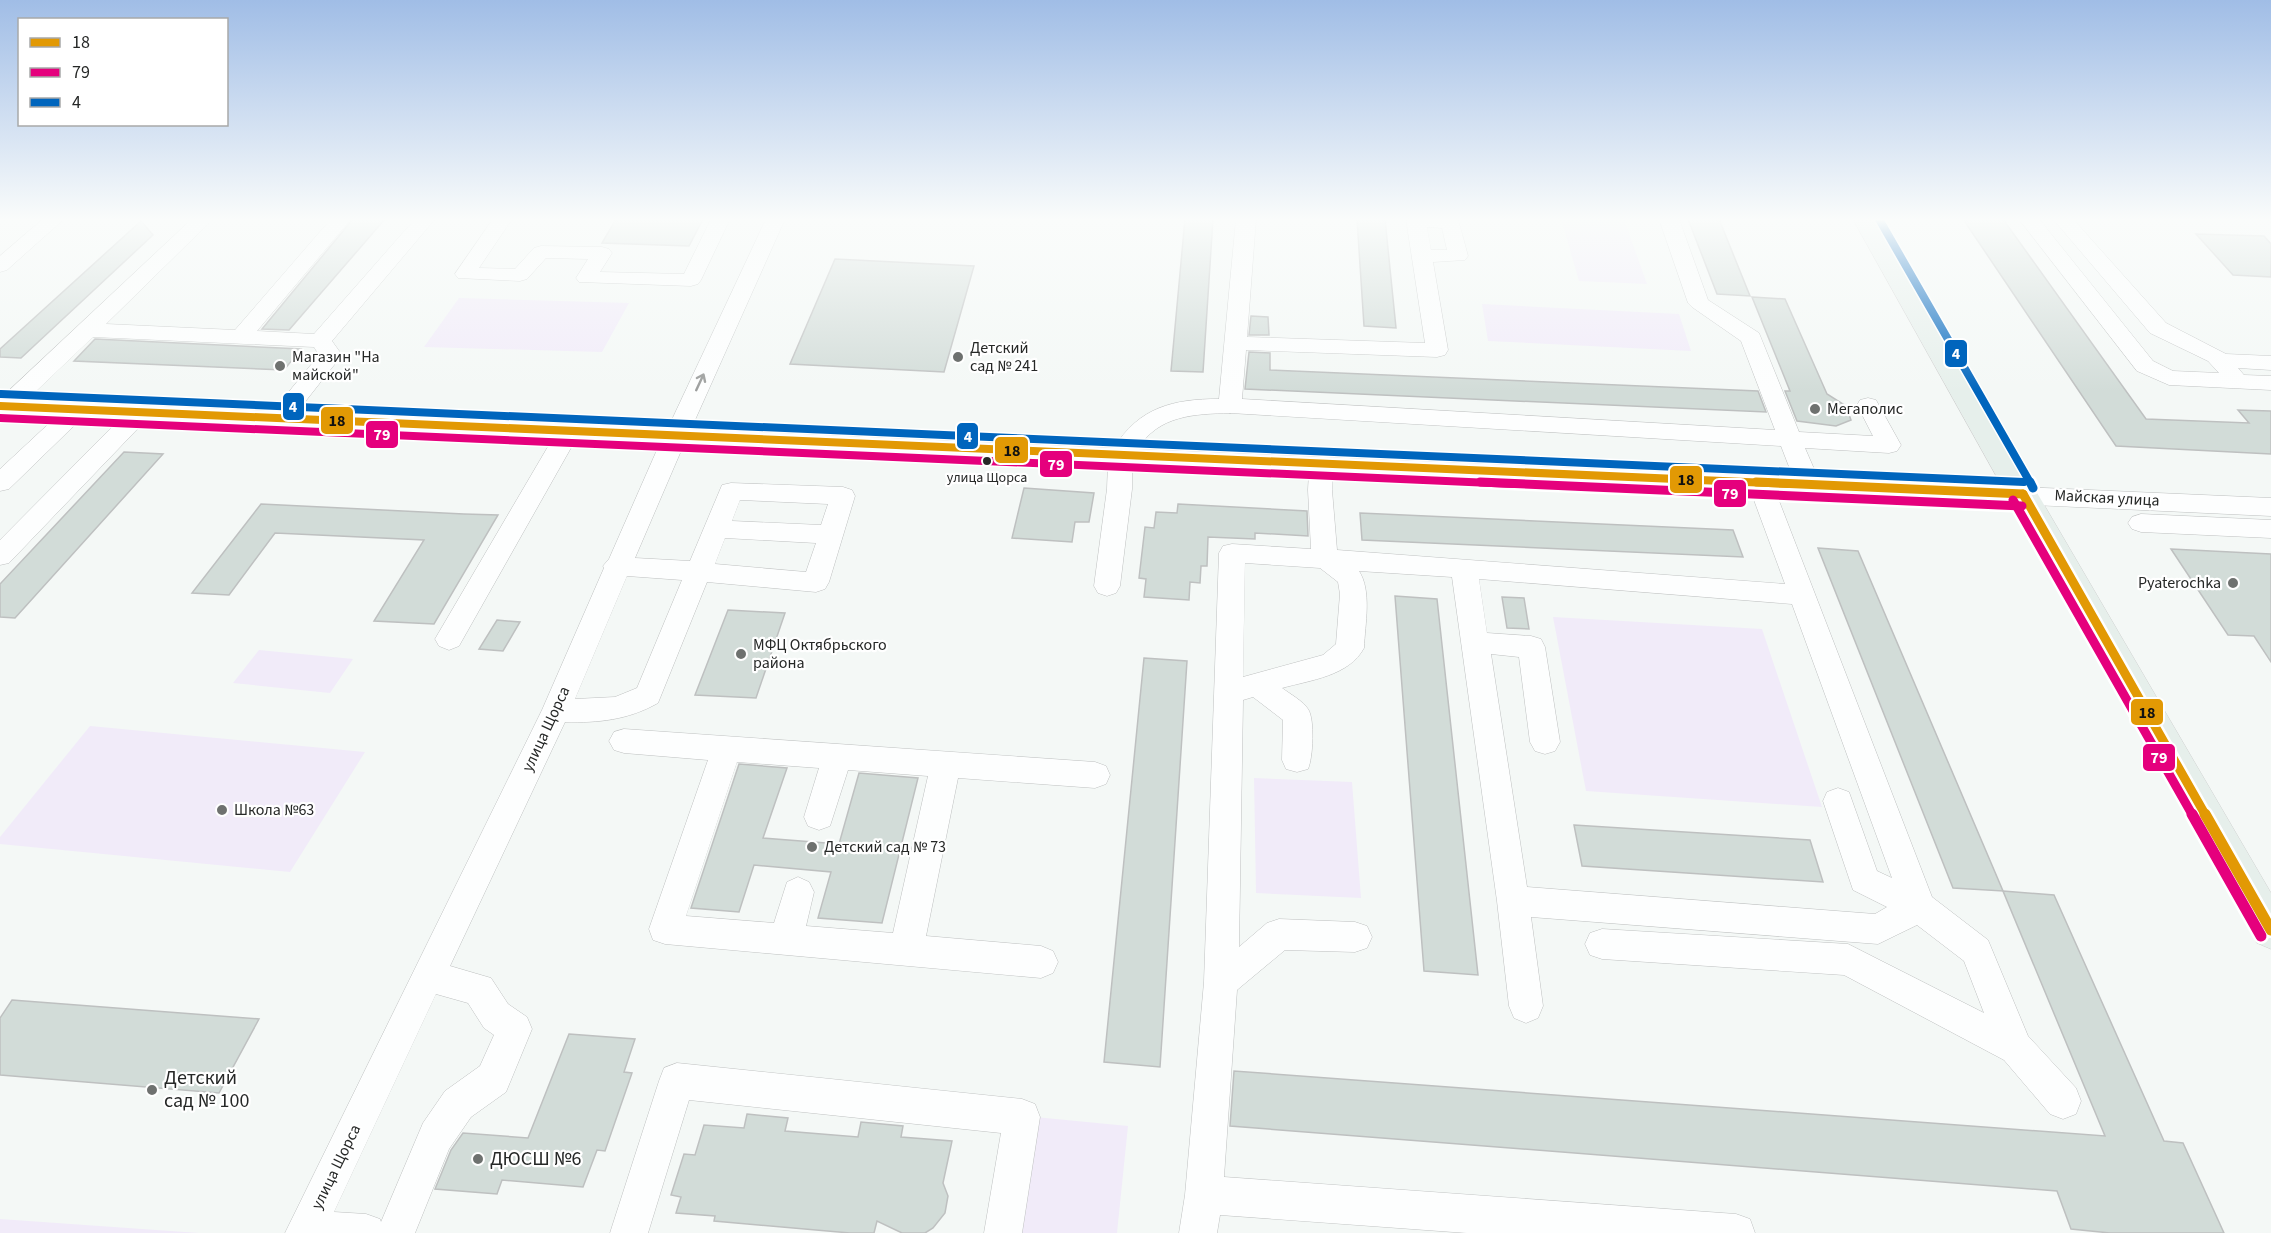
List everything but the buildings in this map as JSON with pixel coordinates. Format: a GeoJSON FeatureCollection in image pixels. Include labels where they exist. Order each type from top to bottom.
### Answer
{"type":"FeatureCollection","features":[{"type":"Feature","properties":{"kind":"main road"},"geometry":{"type":"LineString","coordinates":[[1898,277],[2271,930]]}},
{"type":"Feature","properties":{"kind":"street"},"geometry":{"type":"LineString","coordinates":[[2,409],[143,277]]}},
{"type":"Feature","properties":{"kind":"street"},"geometry":{"type":"LineString","coordinates":[[240,338],[293,277]]}},
{"type":"Feature","properties":{"kind":"street"},"geometry":{"type":"LineString","coordinates":[[320,341],[376,277]]}},
{"type":"Feature","properties":{"kind":"street"},"geometry":{"type":"LineString","coordinates":[[587,277],[691,280],[693,277]]}},
{"type":"Feature","properties":{"kind":"street","name":"улица Щорса"},"geometry":{"type":"LineString","coordinates":[[305,1231],[556,710],[616,566],[750,277]]}},
{"type":"Feature","properties":{"kind":"street"},"geometry":{"type":"LineString","coordinates":[[1230,406],[1241,277]]}},
{"type":"Feature","properties":{"kind":"street"},"geometry":{"type":"LineString","coordinates":[[1235,343],[1437,350],[1426,277]]}},
{"type":"Feature","properties":{"kind":"street"},"geometry":{"type":"LineString","coordinates":[[1689,277],[1699,303],[1751,338],[1808,485]]}},
{"type":"Feature","properties":{"kind":"street"},"geometry":{"type":"LineString","coordinates":[[2074,277],[2145,366],[2169,378],[2271,383]]}},
{"type":"Feature","properties":{"kind":"street"},"geometry":{"type":"LineString","coordinates":[[2113,277],[2158,328],[2216,356],[2237,381]]}},
{"type":"Feature","properties":{"kind":"street"},"geometry":{"type":"LineString","coordinates":[[86,330],[320,341],[331,355],[279,418]]}},
{"type":"Feature","properties":{"kind":"street"},"geometry":{"type":"LineString","coordinates":[[2219,360],[2271,363]]}},
{"type":"Feature","properties":{"kind":"street"},"geometry":{"type":"LineString","coordinates":[[2169,378],[2187,402]]}},
{"type":"Feature","properties":{"kind":"street"},"geometry":{"type":"LineString","coordinates":[[1107,586],[1121,484],[1122,455],[1138,430],[1155,417],[1189,406],[1230,406],[1889,445],[1868,405]]}},
{"type":"Feature","properties":{"kind":"street","name":"Майская улица"},"geometry":{"type":"LineString","coordinates":[[2,409],[140,412],[675,435],[2023,494],[2271,507]]}},
{"type":"Feature","properties":{"kind":"street"},"geometry":{"type":"LineString","coordinates":[[0,483],[77,410]]}},
{"type":"Feature","properties":{"kind":"street"},"geometry":{"type":"LineString","coordinates":[[0,556],[140,412]]}},
{"type":"Feature","properties":{"kind":"street"},"geometry":{"type":"LineString","coordinates":[[449,639],[569,431]]}},
{"type":"Feature","properties":{"kind":"street"},"geometry":{"type":"LineString","coordinates":[[1243,689],[1332,663],[1350,648],[1353,594],[1350,578],[1325,558],[1320,490],[1322,464]]}},
{"type":"Feature","properties":{"kind":"street"},"geometry":{"type":"LineString","coordinates":[[1760,483],[1919,907]]}},
{"type":"Feature","properties":{"kind":"street"},"geometry":{"type":"LineString","coordinates":[[556,710],[606,712],[637,702],[648,695],[697,573],[731,491],[843,496],[816,582],[697,573],[616,566]]}},
{"type":"Feature","properties":{"kind":"street"},"geometry":{"type":"LineString","coordinates":[[2202,503],[2217,526]]}},
{"type":"Feature","properties":{"kind":"street"},"geometry":{"type":"LineString","coordinates":[[2141,523],[2271,529]]}},
{"type":"Feature","properties":{"kind":"street"},"geometry":{"type":"LineString","coordinates":[[716,529],[831,535]]}},
{"type":"Feature","properties":{"kind":"street"},"geometry":{"type":"LineString","coordinates":[[1198,1233],[1204,1195],[1243,689],[1228,632],[1232,553],[1464,568],[1803,596]]}},
{"type":"Feature","properties":{"kind":"street"},"geometry":{"type":"LineString","coordinates":[[1464,568],[1513,901],[1526,1006]]}},
{"type":"Feature","properties":{"kind":"street"},"geometry":{"type":"LineString","coordinates":[[1475,642],[1531,647],[1545,742]]}},
{"type":"Feature","properties":{"kind":"street"},"geometry":{"type":"LineString","coordinates":[[1243,689],[1297,715],[1297,760]]}},
{"type":"Feature","properties":{"kind":"street"},"geometry":{"type":"LineString","coordinates":[[624,741],[1095,775]]}},
{"type":"Feature","properties":{"kind":"street"},"geometry":{"type":"LineString","coordinates":[[727,748],[665,929],[1041,962]]}},
{"type":"Feature","properties":{"kind":"street"},"geometry":{"type":"LineString","coordinates":[[819,817],[837,756]]}},
{"type":"Feature","properties":{"kind":"street"},"geometry":{"type":"LineString","coordinates":[[906,950],[946,764]]}},
{"type":"Feature","properties":{"kind":"street"},"geometry":{"type":"LineString","coordinates":[[1838,801],[1864,880],[1919,907],[1976,951],[2016,1048],[2063,1101]]}},
{"type":"Feature","properties":{"kind":"street"},"geometry":{"type":"LineString","coordinates":[[786,940],[798,892]]}},
{"type":"Feature","properties":{"kind":"street"},"geometry":{"type":"LineString","coordinates":[[1513,901],[1878,929],[1919,907]]}},
{"type":"Feature","properties":{"kind":"street"},"geometry":{"type":"LineString","coordinates":[[1221,982],[1280,934],[1355,937]]}},
{"type":"Feature","properties":{"kind":"street"},"geometry":{"type":"LineString","coordinates":[[1602,944],[1848,960],[2016,1048]]}},
{"type":"Feature","properties":{"kind":"street"},"geometry":{"type":"LineString","coordinates":[[396,1233],[436,1136],[459,1104],[493,1079],[514,1029],[496,1016],[479,990],[428,976]]}},
{"type":"Feature","properties":{"kind":"street"},"geometry":{"type":"LineString","coordinates":[[629,1233],[677,1081],[1022,1117],[1003,1233]]}},
{"type":"Feature","properties":{"kind":"street"},"geometry":{"type":"LineString","coordinates":[[1204,1195],[1736,1233]]}},
{"type":"Feature","properties":{"kind":"street"},"geometry":{"type":"LineString","coordinates":[[305,1231],[366,1233]]}},
{"type":"Feature","properties":{"kind":"shaded area"},"geometry":{"type":"Polygon","coordinates":[[[1578,277],[1644,277],[1647,284],[1579,281],[1578,277]]]}},
{"type":"Feature","properties":{"kind":"shaded area"},"geometry":{"type":"Polygon","coordinates":[[[459,298],[629,303],[602,352],[424,347],[459,298]]]}},
{"type":"Feature","properties":{"kind":"shaded area"},"geometry":{"type":"Polygon","coordinates":[[[1482,304],[1679,314],[1691,351],[1488,341],[1482,304]]]}},
{"type":"Feature","properties":{"kind":"shaded area"},"geometry":{"type":"Polygon","coordinates":[[[1553,617],[1762,629],[1822,807],[1586,791],[1553,617]]]}},
{"type":"Feature","properties":{"kind":"shaded area"},"geometry":{"type":"Polygon","coordinates":[[[259,650],[353,659],[330,693],[233,683],[259,650]]]}},
{"type":"Feature","properties":{"kind":"shaded area"},"geometry":{"type":"Polygon","coordinates":[[[90,726],[365,752],[290,872],[0,844],[0,837],[90,726]]]}},
{"type":"Feature","properties":{"kind":"shaded area"},"geometry":{"type":"Polygon","coordinates":[[[1254,778],[1352,782],[1361,898],[1256,893],[1254,778]]]}},
{"type":"Feature","properties":{"kind":"shaded area"},"geometry":{"type":"Polygon","coordinates":[[[1035,1117],[1128,1126],[1117,1233],[1018,1233],[1035,1117]]]}},
{"type":"Feature","properties":{"kind":"shaded area"},"geometry":{"type":"Polygon","coordinates":[[[0,1219],[199,1233],[0,1233],[0,1219]]]}},
{"type":"Feature","properties":{"kind":"transit line","name":"4"},"geometry":{"type":"LineString","coordinates":[[1912,277],[2033,488]]}},
{"type":"Feature","properties":{"kind":"transit line","name":"4"},"geometry":{"type":"LineString","coordinates":[[1,394],[2024,482]]}},
{"type":"Feature","properties":{"kind":"transit line","name":"18"},"geometry":{"type":"LineString","coordinates":[[0,406],[2023,494]]}},
{"type":"Feature","properties":{"kind":"transit line","name":"79"},"geometry":{"type":"LineString","coordinates":[[0,418],[2022,506]]}},
{"type":"Feature","properties":{"kind":"transit line","name":"18"},"geometry":{"type":"LineString","coordinates":[[2023,494],[2271,930]]}},
{"type":"Feature","properties":{"kind":"transit line","name":"79"},"geometry":{"type":"LineString","coordinates":[[2013,500],[2261,936]]}},
{"type":"Feature","properties":{"kind":"place","name":"Детский сад № 241"},"geometry":{"type":"Point","coordinates":[958,357]}},
{"type":"Feature","properties":{"kind":"place","name":"Магазин \"На майской\""},"geometry":{"type":"Point","coordinates":[280,366]}},
{"type":"Feature","properties":{"kind":"place","name":"Мегаполис"},"geometry":{"type":"Point","coordinates":[1815,409]}},
{"type":"Feature","properties":{"kind":"place","name":"улица Щорса"},"geometry":{"type":"Point","coordinates":[987,461]}},
{"type":"Feature","properties":{"kind":"place","name":"Pyaterochka"},"geometry":{"type":"Point","coordinates":[2233,583]}},
{"type":"Feature","properties":{"kind":"place","name":"МФЦ Октябрьского района"},"geometry":{"type":"Point","coordinates":[741,654]}},
{"type":"Feature","properties":{"kind":"place","name":"Школа №63"},"geometry":{"type":"Point","coordinates":[222,810]}},
{"type":"Feature","properties":{"kind":"place","name":"Детский сад № 73"},"geometry":{"type":"Point","coordinates":[812,847]}},
{"type":"Feature","properties":{"kind":"place","name":"Детский сад № 100"},"geometry":{"type":"Point","coordinates":[152,1090]}},
{"type":"Feature","properties":{"kind":"place","name":"ДЮСШ №6"},"geometry":{"type":"Point","coordinates":[478,1159]}}]}
